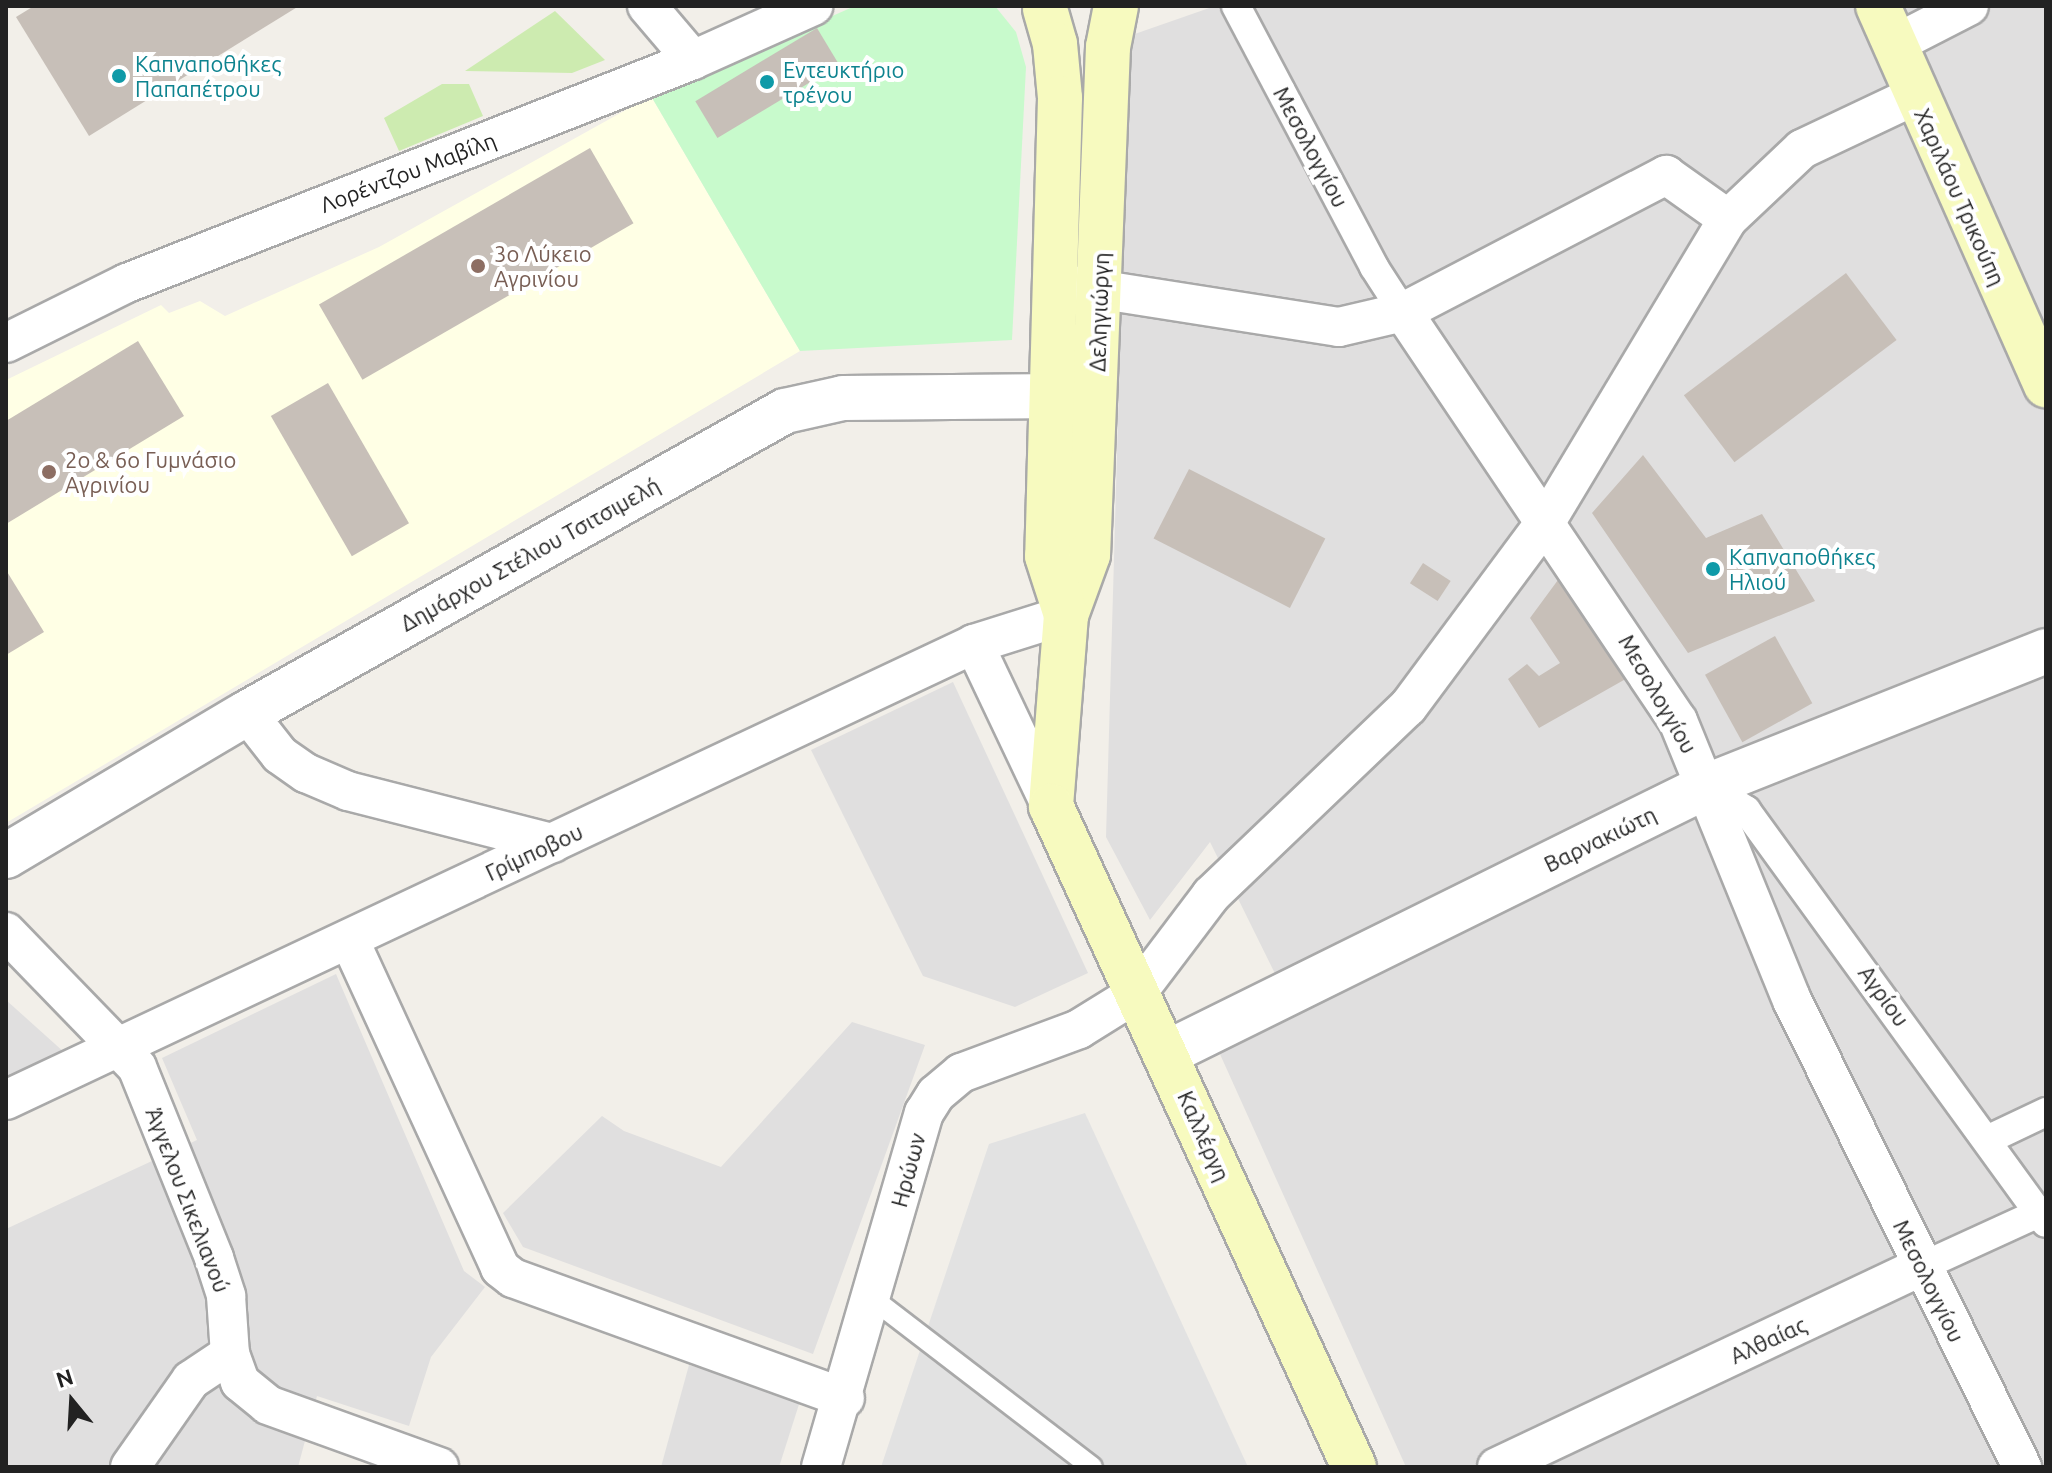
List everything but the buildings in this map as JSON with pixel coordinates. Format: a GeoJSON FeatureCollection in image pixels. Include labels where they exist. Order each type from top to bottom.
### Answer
{"type":"FeatureCollection","features":[{"type":"Feature","properties":{"kind":"main road"},"geometry":{"type":"LineString","coordinates":[[1042,8],[1070,14],[1098,6]]}},
{"type":"Feature","properties":{"kind":"main road","name":"Δεληγιώργη"},"geometry":{"type":"LineString","coordinates":[[1051,806],[1066,615],[1088,555],[1108,47],[1116,6]]}},
{"type":"Feature","properties":{"kind":"main road","name":"Δεληγιώργη"},"geometry":{"type":"LineString","coordinates":[[1042,8],[1060,98],[1048,396],[1047,556],[1066,615]]}},
{"type":"Feature","properties":{"kind":"main road","name":"Χαριλάου Τρικούπη"},"geometry":{"type":"LineString","coordinates":[[1886,25],[1914,96],[2046,386]]}},
{"type":"Feature","properties":{"kind":"main road","name":"Καλλέργη"},"geometry":{"type":"LineString","coordinates":[[1051,806],[1167,1053],[1354,1467]]}},
{"type":"Feature","properties":{"kind":"street"},"geometry":{"type":"LineString","coordinates":[[647,6],[693,60]]}},
{"type":"Feature","properties":{"kind":"street","name":"Λορέντζου Μαβίλη"},"geometry":{"type":"LineString","coordinates":[[6,343],[127,283],[693,60],[813,6]]}},
{"type":"Feature","properties":{"kind":"street","name":"Μεσολογγίου"},"geometry":{"type":"LineString","coordinates":[[1236,6],[1374,267],[1653,678],[1707,786],[1781,975],[2022,1467]]}},
{"type":"Feature","properties":{"kind":"street"},"geometry":{"type":"LineString","coordinates":[[1886,25],[1969,6]]}},
{"type":"Feature","properties":{"kind":"street"},"geometry":{"type":"LineString","coordinates":[[1137,993],[1211,895],[1408,707],[1547,520],[1728,219],[1802,149],[1914,96]]}},
{"type":"Feature","properties":{"kind":"street"},"geometry":{"type":"LineString","coordinates":[[1052,283],[1339,327],[1403,312],[1666,175],[1728,219]]}},
{"type":"Feature","properties":{"kind":"street","name":"Δημάρχου Στέλιου Τσιτσιμελή"},"geometry":{"type":"LineString","coordinates":[[6,856],[247,713],[785,411],[843,398],[1095,396]]}},
{"type":"Feature","properties":{"kind":"street","name":"Γρίμποβου"},"geometry":{"type":"LineString","coordinates":[[6,1100],[974,644],[1066,615]]}},
{"type":"Feature","properties":{"kind":"street"},"geometry":{"type":"LineString","coordinates":[[974,644],[1051,806]]}},
{"type":"Feature","properties":{"kind":"street","name":"Βαρνακιώτη"},"geometry":{"type":"LineString","coordinates":[[1167,1053],[1707,786],[2046,651]]}},
{"type":"Feature","properties":{"kind":"street"},"geometry":{"type":"LineString","coordinates":[[247,713],[280,755],[306,773],[348,791],[552,843]]}},
{"type":"Feature","properties":{"kind":"street","name":"Αγρίου"},"geometry":{"type":"LineString","coordinates":[[1707,786],[1746,810],[2042,1218]]}},
{"type":"Feature","properties":{"kind":"street","name":"Άγγελου Σικελιανού"},"geometry":{"type":"LineString","coordinates":[[6,932],[121,1045],[137,1067],[214,1258],[229,1309],[230,1354],[240,1382],[268,1405],[439,1467]]}},
{"type":"Feature","properties":{"kind":"street"},"geometry":{"type":"LineString","coordinates":[[349,939],[500,1268],[513,1278],[845,1398]]}},
{"type":"Feature","properties":{"kind":"street","name":"Ηρώων"},"geometry":{"type":"LineString","coordinates":[[821,1467],[845,1398],[924,1113],[936,1094],[961,1073],[1079,1029],[1137,993]]}},
{"type":"Feature","properties":{"kind":"street"},"geometry":{"type":"LineString","coordinates":[[1987,1140],[2046,1112]]}},
{"type":"Feature","properties":{"kind":"street","name":"Αλθαίας"},"geometry":{"type":"LineString","coordinates":[[1497,1467],[1923,1266],[2042,1218]]}},
{"type":"Feature","properties":{"kind":"street"},"geometry":{"type":"LineString","coordinates":[[130,1467],[191,1380],[230,1354]]}},
{"type":"Feature","properties":{"kind":"lane"},"geometry":{"type":"LineString","coordinates":[[873,1299],[1092,1467]]}},
{"type":"Feature","properties":{"kind":"shaded area"},"geometry":{"type":"Polygon","coordinates":[[[1215,6],[2046,6],[2046,1467],[1406,1467],[1219,1052],[1295,1014],[1210,842],[1150,920],[1106,837],[1129,36],[1215,6]]]}},
{"type":"Feature","properties":{"kind":"shaded area"},"geometry":{"type":"Polygon","coordinates":[[[651,96],[800,351],[6,823],[6,380],[161,305],[169,313],[200,301],[225,316],[379,247],[651,96]]]}},
{"type":"Feature","properties":{"kind":"shaded area"},"geometry":{"type":"Polygon","coordinates":[[[953,682],[1088,973],[1015,1007],[923,976],[811,750],[953,682]]]}},
{"type":"Feature","properties":{"kind":"shaded area"},"geometry":{"type":"Polygon","coordinates":[[[336,974],[464,1271],[485,1287],[431,1357],[409,1426],[317,1396],[298,1467],[6,1467],[6,1229],[197,1140],[162,1058],[336,974]]]}},
{"type":"Feature","properties":{"kind":"shaded area"},"geometry":{"type":"Polygon","coordinates":[[[6,1000],[65,1053],[6,1079],[6,1000]]]}},
{"type":"Feature","properties":{"kind":"shaded area"},"geometry":{"type":"Polygon","coordinates":[[[852,1022],[925,1045],[813,1354],[523,1247],[503,1213],[602,1116],[624,1131],[721,1167],[852,1022]]]}},
{"type":"Feature","properties":{"kind":"shaded area"},"geometry":{"type":"Polygon","coordinates":[[[1085,1113],[1248,1467],[881,1467],[989,1144],[1085,1113]]]}},
{"type":"Feature","properties":{"kind":"shaded area"},"geometry":{"type":"Polygon","coordinates":[[[689,1365],[801,1398],[779,1467],[661,1467],[689,1365]]]}},
{"type":"Feature","properties":{"kind":"green space"},"geometry":{"type":"Polygon","coordinates":[[[855,6],[995,6],[1016,32],[1026,67],[1012,340],[800,351],[651,96],[855,6]]]}},
{"type":"Feature","properties":{"kind":"green space"},"geometry":{"type":"Polygon","coordinates":[[[555,11],[605,60],[572,73],[465,71],[555,11]]]}},
{"type":"Feature","properties":{"kind":"green space"},"geometry":{"type":"Polygon","coordinates":[[[442,84],[469,84],[483,116],[399,151],[384,118],[442,84]]]}},
{"type":"Feature","properties":{"kind":"place","name":"Καπναποθήκες Παπαπέτρου"},"geometry":{"type":"Point","coordinates":[119,76]}},
{"type":"Feature","properties":{"kind":"place","name":"Εντευκτήριο τρένου"},"geometry":{"type":"Point","coordinates":[767,82]}},
{"type":"Feature","properties":{"kind":"place","name":"3ο Λύκειο Αγρινίου"},"geometry":{"type":"Point","coordinates":[478,266]}},
{"type":"Feature","properties":{"kind":"place","name":"2ο & 6ο Γυμνάσιο Αγρινίου"},"geometry":{"type":"Point","coordinates":[49,472]}},
{"type":"Feature","properties":{"kind":"place","name":"Καπναποθήκες Ηλιού"},"geometry":{"type":"Point","coordinates":[1713,569]}}]}
